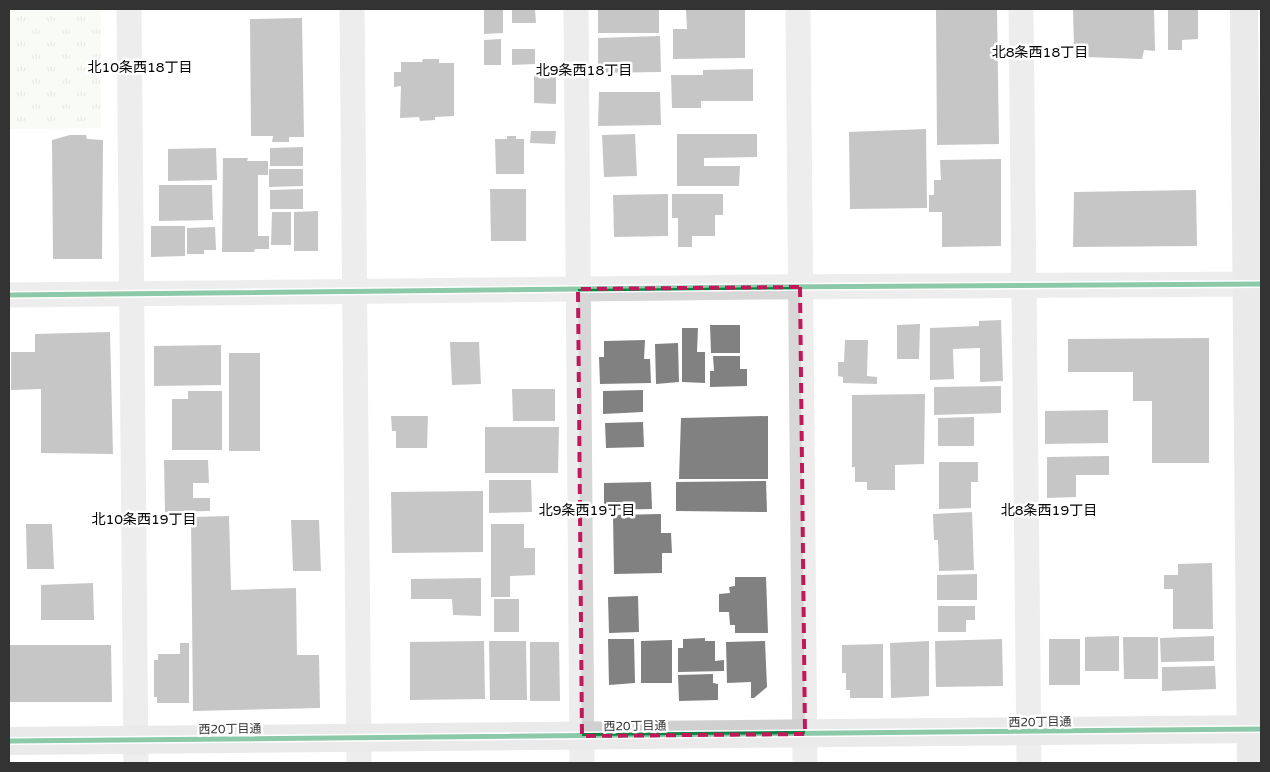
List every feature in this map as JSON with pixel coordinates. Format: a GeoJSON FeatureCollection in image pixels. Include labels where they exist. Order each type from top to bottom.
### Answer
{"type":"FeatureCollection","features":[{"type":"Feature","properties":{"kind":"street"},"geometry":{"type":"LineString","coordinates":[[129,9],[136,752]]}},
{"type":"Feature","properties":{"kind":"street"},"geometry":{"type":"LineString","coordinates":[[352,9],[359,751]]}},
{"type":"Feature","properties":{"kind":"street"},"geometry":{"type":"LineString","coordinates":[[576,9],[582,763]]}},
{"type":"Feature","properties":{"kind":"street"},"geometry":{"type":"LineString","coordinates":[[798,9],[805,763]]}},
{"type":"Feature","properties":{"kind":"street"},"geometry":{"type":"LineString","coordinates":[[1021,9],[1029,763]]}},
{"type":"Feature","properties":{"kind":"street"},"geometry":{"type":"LineString","coordinates":[[1244,9],[1254,284],[1256,729],[1251,763]]}},
{"type":"Feature","properties":{"kind":"street"},"geometry":{"type":"LineString","coordinates":[[9,295],[1254,284]]}},
{"type":"Feature","properties":{"kind":"street","name":"西20丁目通"},"geometry":{"type":"LineString","coordinates":[[9,741],[136,752],[359,751],[582,736],[1256,729]]}},
{"type":"Feature","properties":{"kind":"highlighted area"},"geometry":{"type":"Polygon","coordinates":[[[800,287],[805,734],[582,736],[578,289],[800,287]]]}},
{"type":"Feature","properties":{"kind":"green space"},"geometry":{"type":"Polygon","coordinates":[[[9,9],[101,9],[101,128],[9,129],[9,9]]]}},
{"type":"Feature","properties":{"kind":"building"},"geometry":{"type":"Polygon","coordinates":[[[484,9],[503,9],[503,33],[484,34],[484,9]]]}},
{"type":"Feature","properties":{"kind":"building"},"geometry":{"type":"Polygon","coordinates":[[[512,9],[535,9],[536,23],[512,23],[512,9]]]}},
{"type":"Feature","properties":{"kind":"building"},"geometry":{"type":"Polygon","coordinates":[[[598,9],[659,9],[659,33],[598,33],[598,9]]]}},
{"type":"Feature","properties":{"kind":"building"},"geometry":{"type":"Polygon","coordinates":[[[936,9],[997,9],[999,144],[937,145],[936,9]]]}},
{"type":"Feature","properties":{"kind":"building"},"geometry":{"type":"Polygon","coordinates":[[[1154,9],[1155,51],[1144,50],[1142,59],[1085,57],[1086,49],[1074,48],[1073,10],[1154,9]]]}},
{"type":"Feature","properties":{"kind":"building"},"geometry":{"type":"Polygon","coordinates":[[[1168,9],[1198,9],[1198,39],[1182,40],[1182,50],[1168,50],[1168,9]]]}},
{"type":"Feature","properties":{"kind":"building"},"geometry":{"type":"Polygon","coordinates":[[[686,10],[745,10],[745,58],[673,59],[673,29],[687,29],[686,10]]]}},
{"type":"Feature","properties":{"kind":"building"},"geometry":{"type":"Polygon","coordinates":[[[302,18],[304,137],[289,137],[289,142],[272,142],[273,136],[251,136],[250,19],[302,18]]]}},
{"type":"Feature","properties":{"kind":"building"},"geometry":{"type":"Polygon","coordinates":[[[660,36],[661,72],[598,73],[598,38],[660,36]]]}},
{"type":"Feature","properties":{"kind":"building"},"geometry":{"type":"Polygon","coordinates":[[[501,39],[501,65],[484,65],[484,40],[501,39]]]}},
{"type":"Feature","properties":{"kind":"building"},"geometry":{"type":"Polygon","coordinates":[[[512,49],[535,49],[535,64],[512,65],[512,49]]]}},
{"type":"Feature","properties":{"kind":"building"},"geometry":{"type":"Polygon","coordinates":[[[423,59],[439,59],[439,63],[454,63],[454,116],[435,117],[435,120],[420,121],[419,117],[400,118],[401,86],[394,87],[394,72],[401,72],[401,62],[422,62],[423,59]]]}},
{"type":"Feature","properties":{"kind":"building"},"geometry":{"type":"Polygon","coordinates":[[[753,69],[753,101],[701,101],[701,108],[672,108],[671,75],[703,75],[703,70],[753,69]]]}},
{"type":"Feature","properties":{"kind":"building"},"geometry":{"type":"Polygon","coordinates":[[[534,73],[556,73],[556,104],[534,103],[534,73]]]}},
{"type":"Feature","properties":{"kind":"building"},"geometry":{"type":"Polygon","coordinates":[[[599,92],[660,92],[661,125],[598,126],[599,92]]]}},
{"type":"Feature","properties":{"kind":"building"},"geometry":{"type":"Polygon","coordinates":[[[926,129],[927,208],[850,209],[849,132],[926,129]]]}},
{"type":"Feature","properties":{"kind":"building"},"geometry":{"type":"Polygon","coordinates":[[[531,131],[556,131],[555,144],[530,143],[531,131]]]}},
{"type":"Feature","properties":{"kind":"building"},"geometry":{"type":"Polygon","coordinates":[[[635,134],[637,176],[604,177],[602,135],[635,134]]]}},
{"type":"Feature","properties":{"kind":"building"},"geometry":{"type":"Polygon","coordinates":[[[677,134],[757,134],[757,157],[704,158],[704,166],[740,166],[739,186],[677,186],[677,134]]]}},
{"type":"Feature","properties":{"kind":"building"},"geometry":{"type":"Polygon","coordinates":[[[70,135],[86,135],[87,139],[103,140],[102,259],[53,259],[52,140],[70,135]]]}},
{"type":"Feature","properties":{"kind":"building"},"geometry":{"type":"Polygon","coordinates":[[[507,136],[516,136],[516,139],[524,139],[524,174],[496,174],[495,139],[507,139],[507,136]]]}},
{"type":"Feature","properties":{"kind":"building"},"geometry":{"type":"Polygon","coordinates":[[[303,147],[303,166],[270,166],[270,148],[303,147]]]}},
{"type":"Feature","properties":{"kind":"building"},"geometry":{"type":"Polygon","coordinates":[[[216,148],[217,180],[168,181],[168,149],[216,148]]]}},
{"type":"Feature","properties":{"kind":"building"},"geometry":{"type":"Polygon","coordinates":[[[223,158],[248,158],[247,161],[268,161],[268,175],[258,175],[258,236],[269,236],[269,249],[255,249],[254,252],[222,252],[223,158]]]}},
{"type":"Feature","properties":{"kind":"building"},"geometry":{"type":"Polygon","coordinates":[[[1001,159],[1001,246],[942,247],[942,212],[929,212],[929,195],[934,195],[934,180],[941,180],[940,160],[1001,159]]]}},
{"type":"Feature","properties":{"kind":"building"},"geometry":{"type":"Polygon","coordinates":[[[269,169],[303,169],[303,186],[269,187],[269,169]]]}},
{"type":"Feature","properties":{"kind":"building"},"geometry":{"type":"Polygon","coordinates":[[[159,185],[212,185],[213,220],[159,221],[159,185]]]}},
{"type":"Feature","properties":{"kind":"building"},"geometry":{"type":"Polygon","coordinates":[[[303,189],[303,209],[270,209],[270,190],[303,189]]]}},
{"type":"Feature","properties":{"kind":"building"},"geometry":{"type":"Polygon","coordinates":[[[490,189],[526,189],[526,241],[491,241],[490,189]]]}},
{"type":"Feature","properties":{"kind":"building"},"geometry":{"type":"Polygon","coordinates":[[[1196,190],[1197,246],[1073,247],[1074,192],[1196,190]]]}},
{"type":"Feature","properties":{"kind":"building"},"geometry":{"type":"Polygon","coordinates":[[[668,194],[668,236],[614,237],[613,195],[668,194]]]}},
{"type":"Feature","properties":{"kind":"building"},"geometry":{"type":"Polygon","coordinates":[[[672,194],[723,194],[723,215],[715,215],[715,236],[692,236],[692,247],[678,247],[678,218],[672,218],[672,194]]]}},
{"type":"Feature","properties":{"kind":"building"},"geometry":{"type":"Polygon","coordinates":[[[318,211],[318,251],[294,251],[294,212],[318,211]]]}},
{"type":"Feature","properties":{"kind":"building"},"geometry":{"type":"Polygon","coordinates":[[[272,212],[291,212],[291,245],[271,245],[272,212]]]}},
{"type":"Feature","properties":{"kind":"building"},"geometry":{"type":"Polygon","coordinates":[[[151,226],[185,226],[185,256],[151,257],[151,226]]]}},
{"type":"Feature","properties":{"kind":"building"},"geometry":{"type":"Polygon","coordinates":[[[215,227],[216,250],[204,250],[204,254],[187,254],[187,228],[215,227]]]}},
{"type":"Feature","properties":{"kind":"building"},"geometry":{"type":"Polygon","coordinates":[[[1001,320],[1003,381],[980,382],[980,348],[953,349],[954,379],[930,380],[930,328],[979,326],[979,321],[1001,320]]]}},
{"type":"Feature","properties":{"kind":"building"},"geometry":{"type":"Polygon","coordinates":[[[920,324],[919,359],[897,359],[897,325],[920,324]]]}},
{"type":"Feature","properties":{"kind":"building"},"geometry":{"type":"Polygon","coordinates":[[[710,325],[740,325],[740,353],[711,353],[710,325]]]}},
{"type":"Feature","properties":{"kind":"building"},"geometry":{"type":"Polygon","coordinates":[[[682,328],[698,328],[697,352],[705,352],[705,383],[682,382],[682,328]]]}},
{"type":"Feature","properties":{"kind":"building"},"geometry":{"type":"Polygon","coordinates":[[[110,332],[113,454],[41,453],[41,389],[11,390],[11,352],[35,352],[35,334],[110,332]]]}},
{"type":"Feature","properties":{"kind":"building"},"geometry":{"type":"Polygon","coordinates":[[[1209,338],[1209,463],[1152,463],[1152,401],[1133,401],[1133,372],[1068,372],[1068,339],[1209,338]]]}},
{"type":"Feature","properties":{"kind":"building"},"geometry":{"type":"Polygon","coordinates":[[[645,340],[644,359],[650,359],[651,383],[600,384],[599,357],[604,357],[604,341],[645,340]]]}},
{"type":"Feature","properties":{"kind":"building"},"geometry":{"type":"Polygon","coordinates":[[[845,340],[868,340],[867,376],[877,377],[877,384],[843,383],[843,377],[838,376],[838,362],[844,362],[845,340]]]}},
{"type":"Feature","properties":{"kind":"building"},"geometry":{"type":"Polygon","coordinates":[[[450,342],[479,342],[481,384],[452,385],[450,342]]]}},
{"type":"Feature","properties":{"kind":"building"},"geometry":{"type":"Polygon","coordinates":[[[678,343],[679,382],[656,384],[655,344],[678,343]]]}},
{"type":"Feature","properties":{"kind":"building"},"geometry":{"type":"Polygon","coordinates":[[[221,345],[221,385],[154,386],[154,346],[221,345]]]}},
{"type":"Feature","properties":{"kind":"building"},"geometry":{"type":"Polygon","coordinates":[[[229,353],[260,353],[260,451],[229,451],[229,353]]]}},
{"type":"Feature","properties":{"kind":"building"},"geometry":{"type":"Polygon","coordinates":[[[713,356],[740,356],[740,369],[747,369],[747,386],[710,387],[710,371],[714,371],[713,356]]]}},
{"type":"Feature","properties":{"kind":"building"},"geometry":{"type":"Polygon","coordinates":[[[1001,386],[1001,413],[934,415],[934,387],[1001,386]]]}},
{"type":"Feature","properties":{"kind":"building"},"geometry":{"type":"Polygon","coordinates":[[[512,389],[555,389],[555,421],[513,421],[512,389]]]}},
{"type":"Feature","properties":{"kind":"building"},"geometry":{"type":"Polygon","coordinates":[[[643,390],[643,412],[603,414],[603,391],[643,390]]]}},
{"type":"Feature","properties":{"kind":"building"},"geometry":{"type":"Polygon","coordinates":[[[188,391],[222,391],[222,450],[172,450],[172,399],[188,399],[188,391]]]}},
{"type":"Feature","properties":{"kind":"building"},"geometry":{"type":"Polygon","coordinates":[[[925,394],[924,464],[895,465],[895,490],[867,490],[867,482],[855,482],[855,467],[852,467],[852,395],[925,394]]]}},
{"type":"Feature","properties":{"kind":"building"},"geometry":{"type":"Polygon","coordinates":[[[1108,410],[1108,443],[1045,444],[1045,411],[1108,410]]]}},
{"type":"Feature","properties":{"kind":"building"},"geometry":{"type":"Polygon","coordinates":[[[391,416],[428,416],[427,448],[396,448],[396,431],[392,431],[391,416]]]}},
{"type":"Feature","properties":{"kind":"building"},"geometry":{"type":"Polygon","coordinates":[[[768,416],[768,479],[679,479],[681,418],[768,416]]]}},
{"type":"Feature","properties":{"kind":"building"},"geometry":{"type":"Polygon","coordinates":[[[974,417],[974,446],[938,446],[938,418],[974,417]]]}},
{"type":"Feature","properties":{"kind":"building"},"geometry":{"type":"Polygon","coordinates":[[[643,422],[644,447],[606,448],[605,423],[643,422]]]}},
{"type":"Feature","properties":{"kind":"building"},"geometry":{"type":"Polygon","coordinates":[[[485,427],[559,427],[558,473],[485,473],[485,427]]]}},
{"type":"Feature","properties":{"kind":"building"},"geometry":{"type":"Polygon","coordinates":[[[1109,456],[1109,475],[1076,475],[1076,497],[1047,498],[1047,457],[1109,456]]]}},
{"type":"Feature","properties":{"kind":"building"},"geometry":{"type":"Polygon","coordinates":[[[164,460],[208,460],[209,483],[193,483],[193,498],[210,498],[210,511],[165,512],[164,460]]]}},
{"type":"Feature","properties":{"kind":"building"},"geometry":{"type":"Polygon","coordinates":[[[939,462],[978,462],[978,482],[971,482],[971,508],[939,509],[939,462]]]}},
{"type":"Feature","properties":{"kind":"building"},"geometry":{"type":"Polygon","coordinates":[[[489,480],[531,480],[532,512],[489,513],[489,480]]]}},
{"type":"Feature","properties":{"kind":"building"},"geometry":{"type":"Polygon","coordinates":[[[766,481],[767,512],[676,511],[676,482],[766,481]]]}},
{"type":"Feature","properties":{"kind":"building"},"geometry":{"type":"Polygon","coordinates":[[[651,482],[652,509],[604,510],[604,483],[651,482]]]}},
{"type":"Feature","properties":{"kind":"building"},"geometry":{"type":"Polygon","coordinates":[[[483,491],[483,552],[392,553],[391,492],[483,491]]]}},
{"type":"Feature","properties":{"kind":"building"},"geometry":{"type":"Polygon","coordinates":[[[972,512],[974,570],[939,571],[938,540],[934,540],[933,514],[972,512]]]}},
{"type":"Feature","properties":{"kind":"building"},"geometry":{"type":"Polygon","coordinates":[[[661,514],[661,533],[671,533],[672,553],[662,553],[662,573],[614,574],[613,515],[661,514]]]}},
{"type":"Feature","properties":{"kind":"building"},"geometry":{"type":"Polygon","coordinates":[[[229,516],[231,590],[296,588],[297,655],[319,655],[320,708],[193,711],[191,517],[229,516]]]}},
{"type":"Feature","properties":{"kind":"building"},"geometry":{"type":"Polygon","coordinates":[[[291,520],[319,520],[321,571],[293,571],[291,520]]]}},
{"type":"Feature","properties":{"kind":"building"},"geometry":{"type":"Polygon","coordinates":[[[26,524],[52,524],[54,569],[27,569],[26,524]]]}},
{"type":"Feature","properties":{"kind":"building"},"geometry":{"type":"Polygon","coordinates":[[[491,524],[524,524],[524,548],[535,548],[535,575],[510,576],[510,597],[491,597],[491,524]]]}},
{"type":"Feature","properties":{"kind":"building"},"geometry":{"type":"Polygon","coordinates":[[[1212,563],[1213,629],[1173,629],[1173,589],[1164,589],[1164,575],[1178,575],[1178,564],[1212,563]]]}},
{"type":"Feature","properties":{"kind":"building"},"geometry":{"type":"Polygon","coordinates":[[[977,574],[977,600],[937,600],[937,575],[977,574]]]}},
{"type":"Feature","properties":{"kind":"building"},"geometry":{"type":"Polygon","coordinates":[[[735,577],[766,577],[768,633],[735,633],[735,625],[730,625],[729,612],[719,612],[719,594],[730,593],[729,587],[735,586],[735,577]]]}},
{"type":"Feature","properties":{"kind":"building"},"geometry":{"type":"Polygon","coordinates":[[[481,578],[481,616],[453,615],[452,599],[411,599],[411,579],[481,578]]]}},
{"type":"Feature","properties":{"kind":"building"},"geometry":{"type":"Polygon","coordinates":[[[93,583],[94,620],[41,620],[41,585],[93,583]]]}},
{"type":"Feature","properties":{"kind":"building"},"geometry":{"type":"Polygon","coordinates":[[[638,596],[639,632],[609,633],[608,597],[638,596]]]}},
{"type":"Feature","properties":{"kind":"building"},"geometry":{"type":"Polygon","coordinates":[[[494,599],[519,599],[519,632],[494,632],[494,599]]]}},
{"type":"Feature","properties":{"kind":"building"},"geometry":{"type":"Polygon","coordinates":[[[938,606],[975,606],[975,620],[966,620],[966,632],[938,632],[938,606]]]}},
{"type":"Feature","properties":{"kind":"building"},"geometry":{"type":"Polygon","coordinates":[[[1119,636],[1119,671],[1085,671],[1085,637],[1119,636]]]}},
{"type":"Feature","properties":{"kind":"building"},"geometry":{"type":"Polygon","coordinates":[[[1214,636],[1214,661],[1161,662],[1160,638],[1214,636]]]}},
{"type":"Feature","properties":{"kind":"building"},"geometry":{"type":"Polygon","coordinates":[[[1123,637],[1158,637],[1158,679],[1124,679],[1123,637]]]}},
{"type":"Feature","properties":{"kind":"building"},"geometry":{"type":"Polygon","coordinates":[[[705,638],[705,641],[715,641],[715,661],[724,660],[724,671],[678,672],[678,648],[683,648],[683,639],[705,638]]]}},
{"type":"Feature","properties":{"kind":"building"},"geometry":{"type":"Polygon","coordinates":[[[608,639],[634,639],[635,683],[609,685],[608,639]]]}},
{"type":"Feature","properties":{"kind":"building"},"geometry":{"type":"Polygon","coordinates":[[[1002,639],[1003,686],[936,687],[935,641],[1002,639]]]}},
{"type":"Feature","properties":{"kind":"building"},"geometry":{"type":"Polygon","coordinates":[[[1049,639],[1080,639],[1080,685],[1049,685],[1049,639]]]}},
{"type":"Feature","properties":{"kind":"building"},"geometry":{"type":"Polygon","coordinates":[[[672,640],[672,683],[641,683],[641,641],[672,640]]]}},
{"type":"Feature","properties":{"kind":"building"},"geometry":{"type":"Polygon","coordinates":[[[484,641],[485,699],[410,700],[410,642],[484,641]]]}},
{"type":"Feature","properties":{"kind":"building"},"geometry":{"type":"Polygon","coordinates":[[[489,641],[526,641],[527,700],[490,700],[489,641]]]}},
{"type":"Feature","properties":{"kind":"building"},"geometry":{"type":"Polygon","coordinates":[[[765,641],[767,687],[754,698],[751,698],[751,682],[727,683],[726,642],[765,641]]]}},
{"type":"Feature","properties":{"kind":"building"},"geometry":{"type":"Polygon","coordinates":[[[929,641],[929,696],[891,698],[890,643],[929,641]]]}},
{"type":"Feature","properties":{"kind":"building"},"geometry":{"type":"Polygon","coordinates":[[[530,642],[559,642],[560,701],[530,701],[530,642]]]}},
{"type":"Feature","properties":{"kind":"building"},"geometry":{"type":"Polygon","coordinates":[[[180,643],[189,643],[189,703],[157,703],[157,697],[154,697],[154,660],[158,660],[158,654],[180,654],[180,643]]]}},
{"type":"Feature","properties":{"kind":"building"},"geometry":{"type":"Polygon","coordinates":[[[883,644],[883,698],[850,698],[850,690],[846,690],[846,673],[842,673],[842,645],[883,644]]]}},
{"type":"Feature","properties":{"kind":"building"},"geometry":{"type":"Polygon","coordinates":[[[9,645],[111,645],[112,702],[9,702],[9,645]]]}},
{"type":"Feature","properties":{"kind":"building"},"geometry":{"type":"Polygon","coordinates":[[[1215,666],[1216,689],[1162,691],[1162,667],[1215,666]]]}},
{"type":"Feature","properties":{"kind":"building"},"geometry":{"type":"Polygon","coordinates":[[[713,674],[713,683],[718,684],[718,700],[679,701],[678,675],[713,674]]]}},
{"type":"Feature","properties":{"kind":"cycle path"},"geometry":{"type":"LineString","coordinates":[[9,295],[1261,284]]}},
{"type":"Feature","properties":{"kind":"cycle path"},"geometry":{"type":"LineString","coordinates":[[9,741],[1261,729]]}},
{"type":"Feature","properties":{"kind":"district","name":"北8条西18丁目"},"geometry":{"type":"Point","coordinates":[1040,52]}},
{"type":"Feature","properties":{"kind":"district","name":"北10条西18丁目"},"geometry":{"type":"Point","coordinates":[140,67]}},
{"type":"Feature","properties":{"kind":"district","name":"北9条西18丁目"},"geometry":{"type":"Point","coordinates":[584,70]}},
{"type":"Feature","properties":{"kind":"district","name":"北9条西19丁目"},"geometry":{"type":"Point","coordinates":[587,510]}},
{"type":"Feature","properties":{"kind":"district","name":"北8条西19丁目"},"geometry":{"type":"Point","coordinates":[1049,510]}},
{"type":"Feature","properties":{"kind":"district","name":"北10条西19丁目"},"geometry":{"type":"Point","coordinates":[144,519]}}]}
